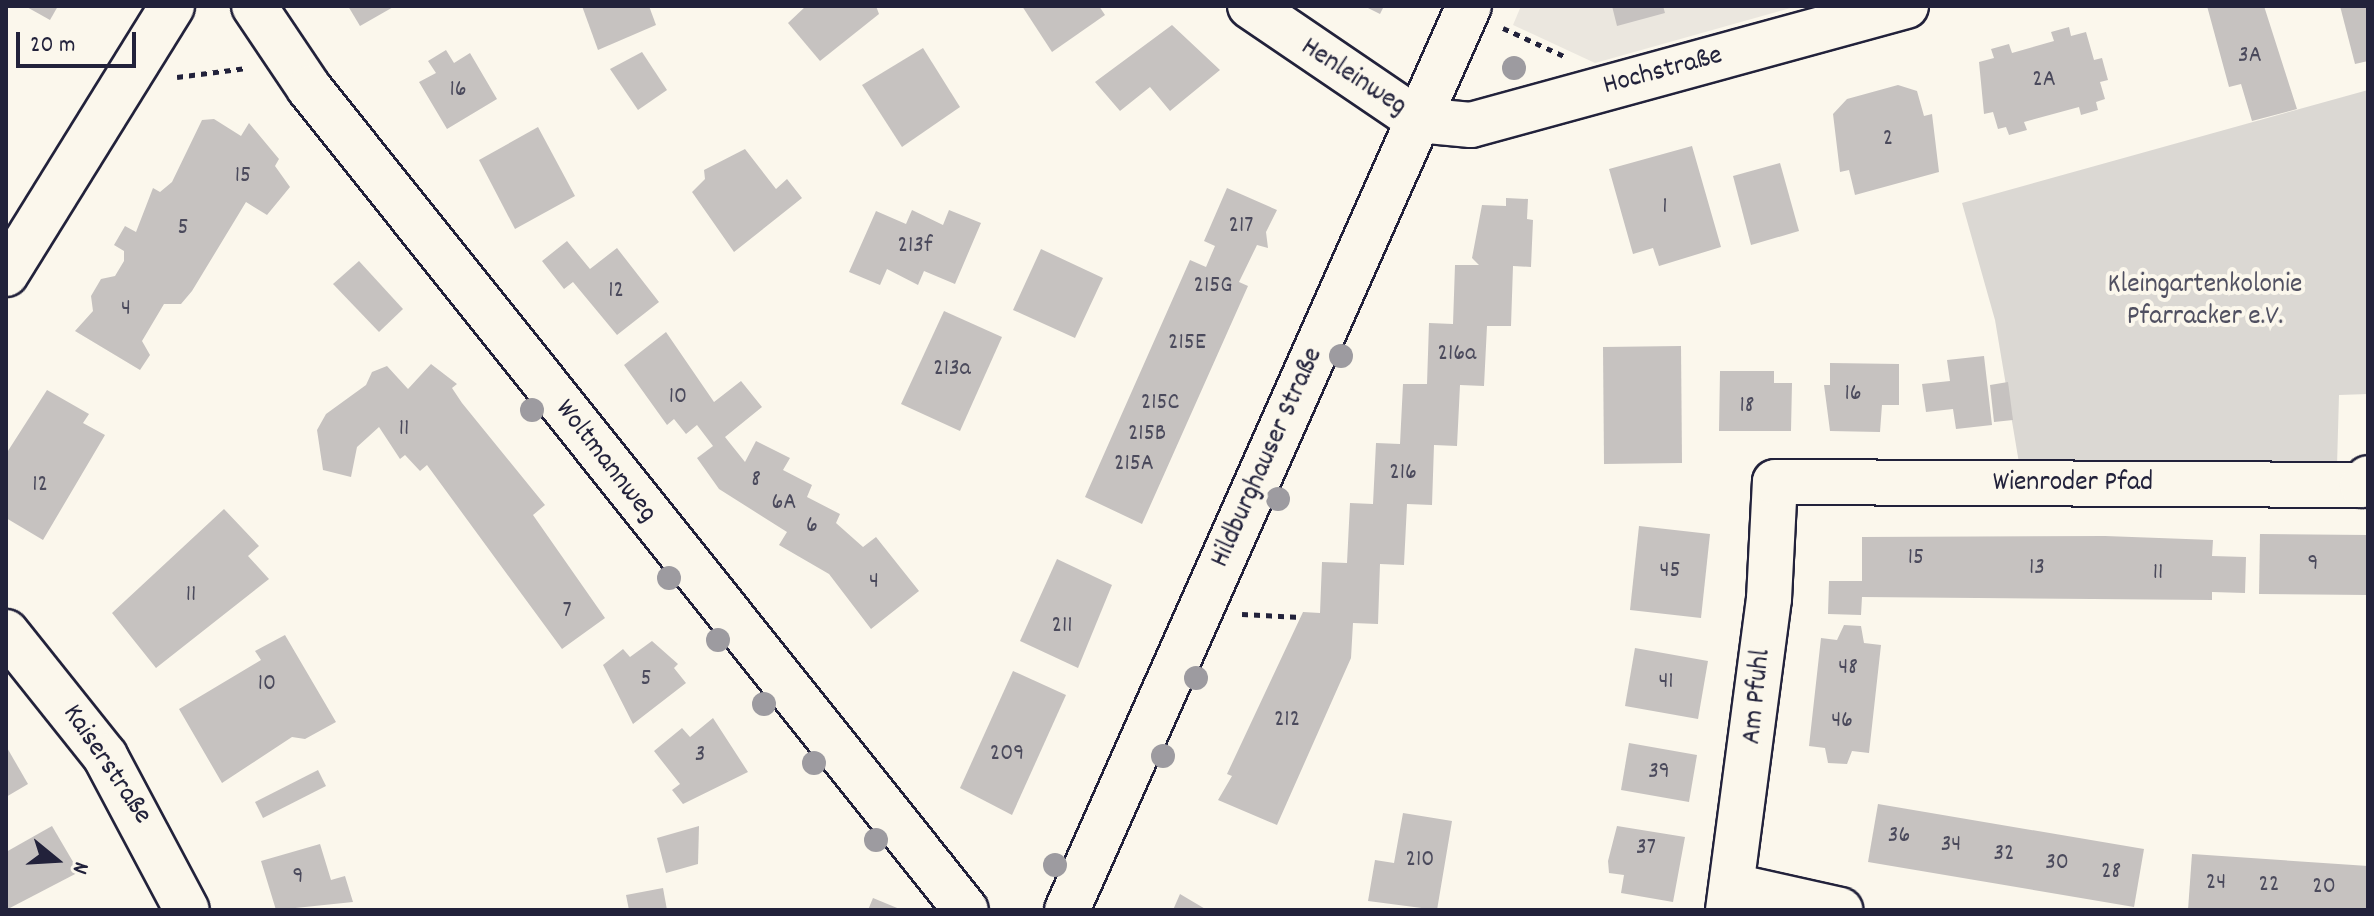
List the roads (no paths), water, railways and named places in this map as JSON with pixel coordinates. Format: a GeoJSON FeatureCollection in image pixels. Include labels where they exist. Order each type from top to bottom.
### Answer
{"type":"FeatureCollection","features":[{"type":"Feature","properties":{"kind":"street"},"geometry":{"type":"LineString","coordinates":[[6,274],[172,6]]}},
{"type":"Feature","properties":{"kind":"street","name":"Woltmannweg"},"geometry":{"type":"LineString","coordinates":[[254,6],[318,100],[966,910]]}},
{"type":"Feature","properties":{"kind":"street","name":"Henleinweg"},"geometry":{"type":"LineString","coordinates":[[1250,6],[1418,120]]}},
{"type":"Feature","properties":{"kind":"street","name":"Hochstraße"},"geometry":{"type":"LineString","coordinates":[[1418,120],[1471,125],[1906,6]]}},
{"type":"Feature","properties":{"kind":"street","name":"Hildburghauser Straße"},"geometry":{"type":"LineString","coordinates":[[1067,910],[1418,120],[1485,17]]}},
{"type":"Feature","properties":{"kind":"street","name":"Wienroder Pfad"},"geometry":{"type":"LineString","coordinates":[[1775,482],[2362,485],[2368,478]]}},
{"type":"Feature","properties":{"kind":"street","name":"Am Pfuhl"},"geometry":{"type":"LineString","coordinates":[[1731,898],[1769,599],[1775,482]]}},
{"type":"Feature","properties":{"kind":"street","name":"Kaiserstraße"},"geometry":{"type":"LineString","coordinates":[[6,632],[105,756],[187,910]]}},
{"type":"Feature","properties":{"kind":"street"},"geometry":{"type":"LineString","coordinates":[[1731,898],[1840,910]]}},
{"type":"Feature","properties":{"kind":"park label","name":"Kleingartenkolonie Pfarracker e.V."},"geometry":{"type":"Point","coordinates":[2205,302]}}]}
